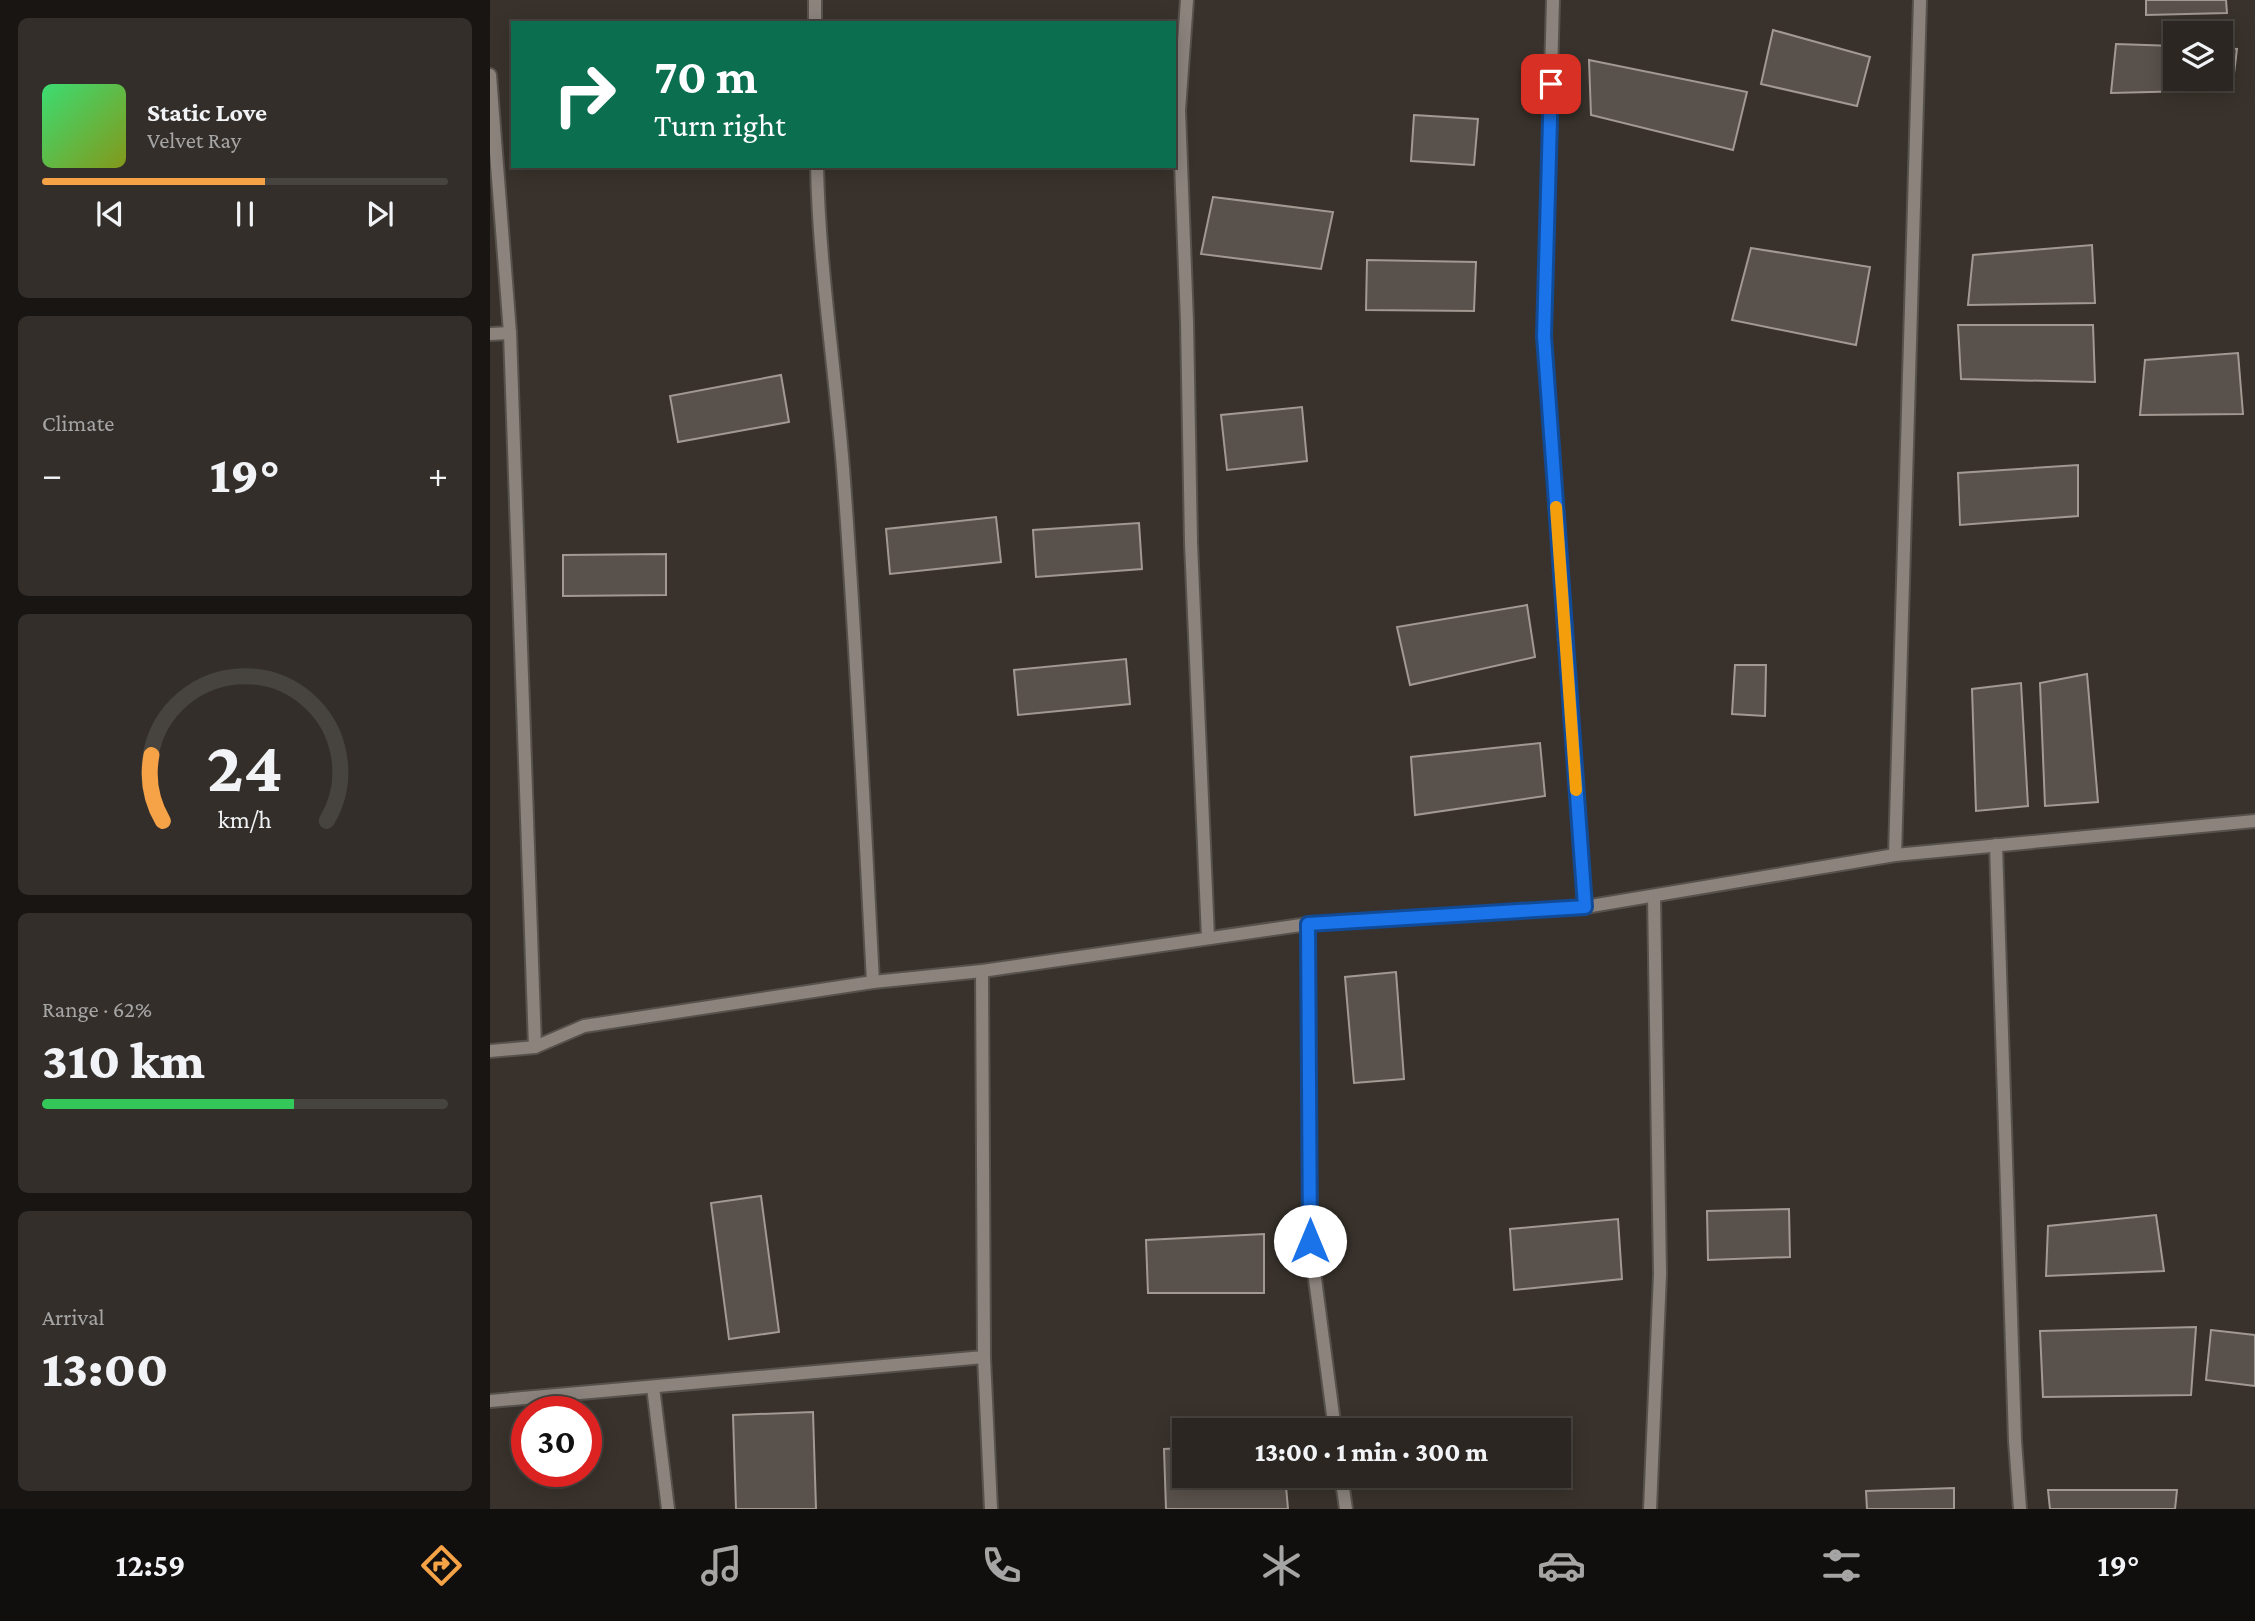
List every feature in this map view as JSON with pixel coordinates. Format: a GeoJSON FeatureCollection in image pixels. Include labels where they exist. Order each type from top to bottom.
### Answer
{"type":"FeatureCollection","features":[{"type":"Feature","properties":{"kind":"street"},"geometry":{"type":"LineString","coordinates":[[815,0],[815,21]]}},
{"type":"Feature","properties":{"kind":"street"},"geometry":{"type":"LineString","coordinates":[[1186,0],[1178,110],[1187,322],[1191,543],[1208,938]]}},
{"type":"Feature","properties":{"kind":"street"},"geometry":{"type":"LineString","coordinates":[[1553,0],[1544,336],[1585,907]]}},
{"type":"Feature","properties":{"kind":"street"},"geometry":{"type":"LineString","coordinates":[[1895,855],[1920,0]]}},
{"type":"Feature","properties":{"kind":"street"},"geometry":{"type":"LineString","coordinates":[[490,75],[509,333],[535,1047]]}},
{"type":"Feature","properties":{"kind":"street"},"geometry":{"type":"LineString","coordinates":[[817,168],[818,216],[838,404],[854,609],[873,982]]}},
{"type":"Feature","properties":{"kind":"street"},"geometry":{"type":"LineString","coordinates":[[490,334],[509,333]]}},
{"type":"Feature","properties":{"kind":"street"},"geometry":{"type":"LineString","coordinates":[[490,1051],[535,1047],[584,1026],[873,982],[982,971],[1308,924],[1585,907],[1895,855],[2255,821]]}},
{"type":"Feature","properties":{"kind":"street"},"geometry":{"type":"LineString","coordinates":[[1996,845],[2015,1441],[2020,1509]]}},
{"type":"Feature","properties":{"kind":"street"},"geometry":{"type":"LineString","coordinates":[[1650,1509],[1660,1274],[1654,897]]}},
{"type":"Feature","properties":{"kind":"street"},"geometry":{"type":"LineString","coordinates":[[1308,924],[1310,1241],[1333,1418]]}},
{"type":"Feature","properties":{"kind":"street"},"geometry":{"type":"LineString","coordinates":[[982,971],[984,1357],[991,1509]]}},
{"type":"Feature","properties":{"kind":"street"},"geometry":{"type":"LineString","coordinates":[[490,1401],[984,1357]]}},
{"type":"Feature","properties":{"kind":"street"},"geometry":{"type":"LineString","coordinates":[[653,1387],[668,1509]]}},
{"type":"Feature","properties":{"kind":"street"},"geometry":{"type":"LineString","coordinates":[[1343,1488],[1346,1509]]}},
{"type":"Feature","properties":{"kind":"building"},"geometry":{"type":"Polygon","coordinates":[[[2146,0],[2226,0],[2227,13],[2146,15],[2146,0]]]}},
{"type":"Feature","properties":{"kind":"building"},"geometry":{"type":"Polygon","coordinates":[[[1773,30],[1870,57],[1857,106],[1761,84],[1773,30]]]}},
{"type":"Feature","properties":{"kind":"building"},"geometry":{"type":"Polygon","coordinates":[[[2116,44],[2163,46],[2163,91],[2192,91],[2111,93],[2116,44]]]}},
{"type":"Feature","properties":{"kind":"building"},"geometry":{"type":"Polygon","coordinates":[[[2233,49],[2237,49],[2233,82],[2233,49]]]}},
{"type":"Feature","properties":{"kind":"building"},"geometry":{"type":"Polygon","coordinates":[[[1589,60],[1747,92],[1733,150],[1591,115],[1589,60]]]}},
{"type":"Feature","properties":{"kind":"building"},"geometry":{"type":"Polygon","coordinates":[[[1414,115],[1478,119],[1474,165],[1411,161],[1414,115]]]}},
{"type":"Feature","properties":{"kind":"building"},"geometry":{"type":"Polygon","coordinates":[[[1213,197],[1333,212],[1321,269],[1201,254],[1213,197]]]}},
{"type":"Feature","properties":{"kind":"building"},"geometry":{"type":"Polygon","coordinates":[[[2092,245],[2095,303],[1968,305],[1973,255],[2092,245]]]}},
{"type":"Feature","properties":{"kind":"building"},"geometry":{"type":"Polygon","coordinates":[[[1751,248],[1870,267],[1856,345],[1732,320],[1751,248]]]}},
{"type":"Feature","properties":{"kind":"building"},"geometry":{"type":"Polygon","coordinates":[[[1367,260],[1476,262],[1474,311],[1366,310],[1367,260]]]}},
{"type":"Feature","properties":{"kind":"building"},"geometry":{"type":"Polygon","coordinates":[[[1958,325],[2093,325],[2095,382],[1961,379],[1958,325]]]}},
{"type":"Feature","properties":{"kind":"building"},"geometry":{"type":"Polygon","coordinates":[[[2238,353],[2243,414],[2140,415],[2145,360],[2238,353]]]}},
{"type":"Feature","properties":{"kind":"building"},"geometry":{"type":"Polygon","coordinates":[[[781,375],[789,422],[678,442],[670,396],[781,375]]]}},
{"type":"Feature","properties":{"kind":"building"},"geometry":{"type":"Polygon","coordinates":[[[1302,407],[1307,461],[1227,470],[1221,415],[1302,407]]]}},
{"type":"Feature","properties":{"kind":"building"},"geometry":{"type":"Polygon","coordinates":[[[2078,465],[2078,516],[1960,525],[1958,473],[2078,465]]]}},
{"type":"Feature","properties":{"kind":"building"},"geometry":{"type":"Polygon","coordinates":[[[996,517],[1001,562],[890,574],[886,529],[996,517]]]}},
{"type":"Feature","properties":{"kind":"building"},"geometry":{"type":"Polygon","coordinates":[[[1139,523],[1142,569],[1036,577],[1033,530],[1139,523]]]}},
{"type":"Feature","properties":{"kind":"building"},"geometry":{"type":"Polygon","coordinates":[[[666,554],[666,595],[563,596],[563,555],[666,554]]]}},
{"type":"Feature","properties":{"kind":"building"},"geometry":{"type":"Polygon","coordinates":[[[1527,605],[1535,657],[1410,685],[1397,627],[1527,605]]]}},
{"type":"Feature","properties":{"kind":"building"},"geometry":{"type":"Polygon","coordinates":[[[1126,659],[1130,704],[1018,715],[1014,670],[1126,659]]]}},
{"type":"Feature","properties":{"kind":"building"},"geometry":{"type":"Polygon","coordinates":[[[1735,665],[1766,665],[1765,716],[1732,714],[1735,665]]]}},
{"type":"Feature","properties":{"kind":"building"},"geometry":{"type":"Polygon","coordinates":[[[2087,674],[2098,802],[2045,806],[2040,683],[2087,674]]]}},
{"type":"Feature","properties":{"kind":"building"},"geometry":{"type":"Polygon","coordinates":[[[2021,683],[2028,806],[1976,811],[1972,689],[2021,683]]]}},
{"type":"Feature","properties":{"kind":"building"},"geometry":{"type":"Polygon","coordinates":[[[1540,743],[1545,796],[1415,815],[1411,757],[1540,743]]]}},
{"type":"Feature","properties":{"kind":"building"},"geometry":{"type":"Polygon","coordinates":[[[1396,972],[1404,1079],[1354,1083],[1345,977],[1396,972]]]}},
{"type":"Feature","properties":{"kind":"building"},"geometry":{"type":"Polygon","coordinates":[[[761,1196],[779,1332],[729,1339],[711,1203],[761,1196]]]}},
{"type":"Feature","properties":{"kind":"building"},"geometry":{"type":"Polygon","coordinates":[[[1789,1209],[1790,1257],[1708,1260],[1707,1211],[1789,1209]]]}},
{"type":"Feature","properties":{"kind":"building"},"geometry":{"type":"Polygon","coordinates":[[[2156,1215],[2164,1271],[2046,1276],[2048,1226],[2156,1215]]]}},
{"type":"Feature","properties":{"kind":"building"},"geometry":{"type":"Polygon","coordinates":[[[1618,1219],[1622,1279],[1514,1290],[1510,1229],[1618,1219]]]}},
{"type":"Feature","properties":{"kind":"building"},"geometry":{"type":"Polygon","coordinates":[[[1264,1234],[1264,1293],[1148,1293],[1146,1240],[1264,1234]]]}},
{"type":"Feature","properties":{"kind":"building"},"geometry":{"type":"Polygon","coordinates":[[[2196,1327],[2191,1395],[2043,1397],[2040,1331],[2196,1327]]]}},
{"type":"Feature","properties":{"kind":"building"},"geometry":{"type":"Polygon","coordinates":[[[2211,1330],[2255,1335],[2255,1386],[2206,1380],[2211,1330]]]}},
{"type":"Feature","properties":{"kind":"building"},"geometry":{"type":"Polygon","coordinates":[[[813,1412],[816,1509],[736,1509],[733,1415],[813,1412]]]}},
{"type":"Feature","properties":{"kind":"building"},"geometry":{"type":"Polygon","coordinates":[[[1164,1449],[1172,1449],[1172,1488],[1286,1488],[1288,1509],[1166,1509],[1164,1449]]]}},
{"type":"Feature","properties":{"kind":"building"},"geometry":{"type":"Polygon","coordinates":[[[1954,1488],[1954,1509],[1867,1509],[1866,1491],[1954,1488]]]}},
{"type":"Feature","properties":{"kind":"building"},"geometry":{"type":"Polygon","coordinates":[[[2048,1490],[2177,1490],[2175,1509],[2050,1509],[2048,1490]]]}},
{"type":"Feature","properties":{"kind":"slow traffic"},"geometry":{"type":"LineString","coordinates":[[1556,507],[1576,790]]}},
{"type":"Feature","properties":{"kind":"route"},"geometry":{"type":"LineString","coordinates":[[1310,1241],[1308,924],[1585,907],[1544,336],[1551,84]]}}]}
